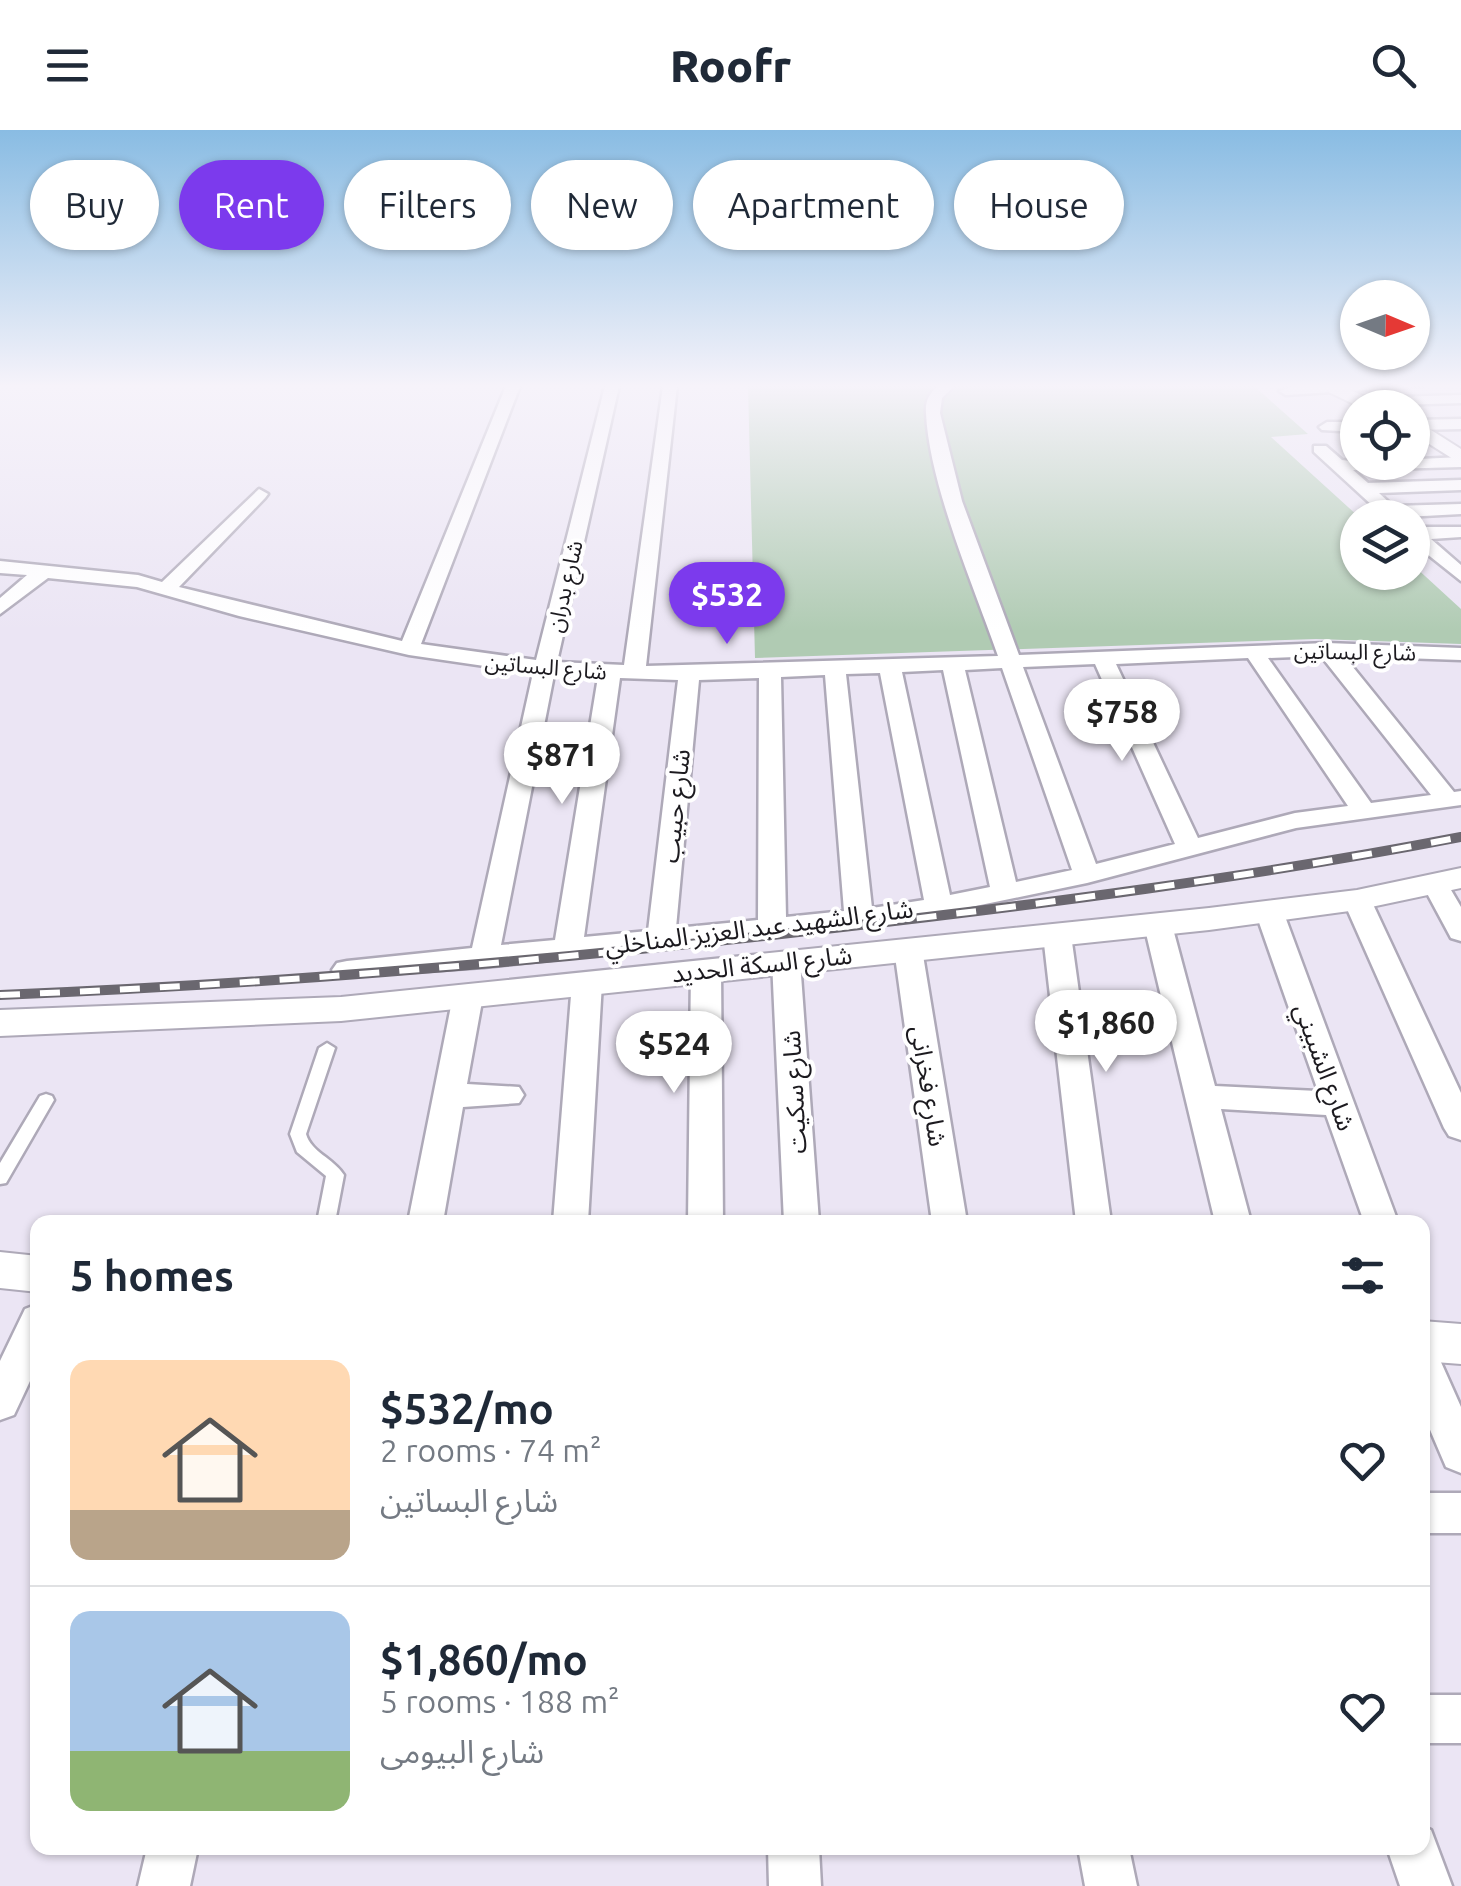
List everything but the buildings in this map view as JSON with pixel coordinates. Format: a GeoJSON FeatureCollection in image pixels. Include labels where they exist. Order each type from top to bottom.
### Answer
{"type":"FeatureCollection","features":[{"type":"Feature","properties":{"kind":"street"},"geometry":{"type":"LineString","coordinates":[[409,649],[481,468]]}},
{"type":"Feature","properties":{"kind":"street","name":"شارع بدران"},"geometry":{"type":"LineString","coordinates":[[484,958],[545,668],[593,468]]}},
{"type":"Feature","properties":{"kind":"street"},"geometry":{"type":"LineString","coordinates":[[568,950],[622,673],[656,468]]}},
{"type":"Feature","properties":{"kind":"street"},"geometry":{"type":"LineString","coordinates":[[945,468],[952,501],[1087,875]]}},
{"type":"Feature","properties":{"kind":"street"},"geometry":{"type":"LineString","coordinates":[[1341,468],[1377,500]]}},
{"type":"Feature","properties":{"kind":"street"},"geometry":{"type":"LineString","coordinates":[[1364,488],[1461,485]]}},
{"type":"Feature","properties":{"kind":"street"},"geometry":{"type":"LineString","coordinates":[[167,588],[259,494]]}},
{"type":"Feature","properties":{"kind":"street"},"geometry":{"type":"LineString","coordinates":[[1430,511],[1461,508]]}},
{"type":"Feature","properties":{"kind":"street"},"geometry":{"type":"LineString","coordinates":[[1430,533],[1461,532]]}},
{"type":"Feature","properties":{"kind":"street"},"geometry":{"type":"LineString","coordinates":[[1430,544],[1452,558],[1461,575]]}},
{"type":"Feature","properties":{"kind":"street","name":"شارع البساتين"},"geometry":{"type":"LineString","coordinates":[[0,567],[167,588],[246,612],[409,649],[545,668],[622,673],[1013,664],[1328,649],[1461,654]]}},
{"type":"Feature","properties":{"kind":"street"},"geometry":{"type":"LineString","coordinates":[[0,608],[45,570]]}},
{"type":"Feature","properties":{"kind":"street"},"geometry":{"type":"LineString","coordinates":[[1328,649],[1454,799]]}},
{"type":"Feature","properties":{"kind":"street"},"geometry":{"type":"LineString","coordinates":[[1254,652],[1363,810]]}},
{"type":"Feature","properties":{"kind":"street"},"geometry":{"type":"LineString","coordinates":[[1104,660],[1189,846]]}},
{"type":"Feature","properties":{"kind":"street"},"geometry":{"type":"LineString","coordinates":[[953,665],[1004,890]]}},
{"type":"Feature","properties":{"kind":"street"},"geometry":{"type":"LineString","coordinates":[[890,667],[938,904]]}},
{"type":"Feature","properties":{"kind":"street"},"geometry":{"type":"LineString","coordinates":[[836,669],[859,919]]}},
{"type":"Feature","properties":{"kind":"street","name":"شارع سكيت"},"geometry":{"type":"LineString","coordinates":[[770,671],[779,944],[801,1215]]}},
{"type":"Feature","properties":{"kind":"street","name":"شارع حبيب"},"geometry":{"type":"LineString","coordinates":[[661,938],[689,674]]}},
{"type":"Feature","properties":{"kind":"street","name":"شارع الشهيد عبد العزيز المناخلي"},"geometry":{"type":"LineString","coordinates":[[347,970],[661,938],[779,944],[859,919],[1087,875],[1189,846],[1363,810],[1454,799]]}},
{"type":"Feature","properties":{"kind":"street"},"geometry":{"type":"LineString","coordinates":[[1448,881],[1461,932]]}},
{"type":"Feature","properties":{"kind":"street","name":"شارع السكة الحديد"},"geometry":{"type":"LineString","coordinates":[[0,1023],[220,1017],[468,996],[706,970],[779,944],[908,949],[1057,935],[1357,900],[1448,881]]}},
{"type":"Feature","properties":{"kind":"street"},"geometry":{"type":"LineString","coordinates":[[1357,900],[1461,1128]]}},
{"type":"Feature","properties":{"kind":"street","name":"شارع الشبيني"},"geometry":{"type":"LineString","coordinates":[[1269,912],[1379,1215]]}},
{"type":"Feature","properties":{"kind":"street"},"geometry":{"type":"LineString","coordinates":[[1158,924],[1232,1215]]}},
{"type":"Feature","properties":{"kind":"street"},"geometry":{"type":"LineString","coordinates":[[1057,935],[1093,1215]]}},
{"type":"Feature","properties":{"kind":"street","name":"شارع فخرانى"},"geometry":{"type":"LineString","coordinates":[[908,949],[949,1215]]}},
{"type":"Feature","properties":{"kind":"street"},"geometry":{"type":"LineString","coordinates":[[705,1215],[706,970]]}},
{"type":"Feature","properties":{"kind":"street"},"geometry":{"type":"LineString","coordinates":[[570,1215],[587,983]]}},
{"type":"Feature","properties":{"kind":"street"},"geometry":{"type":"LineString","coordinates":[[427,1215],[468,996]]}},
{"type":"Feature","properties":{"kind":"street"},"geometry":{"type":"LineString","coordinates":[[449,1096],[508,1094]]}},
{"type":"Feature","properties":{"kind":"street"},"geometry":{"type":"LineString","coordinates":[[1202,1097],[1339,1104]]}},
{"type":"Feature","properties":{"kind":"street"},"geometry":{"type":"LineString","coordinates":[[0,1270],[30,1273]]}},
{"type":"Feature","properties":{"kind":"street"},"geometry":{"type":"LineString","coordinates":[[0,1403],[30,1337]]}},
{"type":"Feature","properties":{"kind":"street"},"geometry":{"type":"LineString","coordinates":[[1430,1345],[1461,1454]]}},
{"type":"Feature","properties":{"kind":"street"},"geometry":{"type":"LineString","coordinates":[[1430,1513],[1461,1513]]}},
{"type":"Feature","properties":{"kind":"street"},"geometry":{"type":"LineString","coordinates":[[1430,1718],[1461,1719]]}},
{"type":"Feature","properties":{"kind":"street"},"geometry":{"type":"LineString","coordinates":[[164,1886],[171,1855]]}},
{"type":"Feature","properties":{"kind":"street"},"geometry":{"type":"LineString","coordinates":[[794,1855],[795,1886]]}},
{"type":"Feature","properties":{"kind":"street"},"geometry":{"type":"LineString","coordinates":[[1105,1855],[1111,1886]]}},
{"type":"Feature","properties":{"kind":"street"},"geometry":{"type":"LineString","coordinates":[[1415,1855],[1426,1886]]}},
{"type":"Feature","properties":{"kind":"lane"},"geometry":{"type":"LineString","coordinates":[[327,1215],[336,1175],[325,1162],[305,1152],[298,1134],[328,1048]]}},
{"type":"Feature","properties":{"kind":"lane"},"geometry":{"type":"LineString","coordinates":[[0,1178],[46,1100]]}},
{"type":"Feature","properties":{"kind":"green space"},"geometry":{"type":"Polygon","coordinates":[[[750,468],[1305,468],[1340,500],[1340,590],[1430,590],[1430,581],[1461,609],[1461,644],[1316,639],[755,658],[750,468]]]}},
{"type":"Feature","properties":{"kind":"railway"},"geometry":{"type":"LineString","coordinates":[[0,995],[313,977],[730,940],[1148,889],[1461,837]]}}]}
